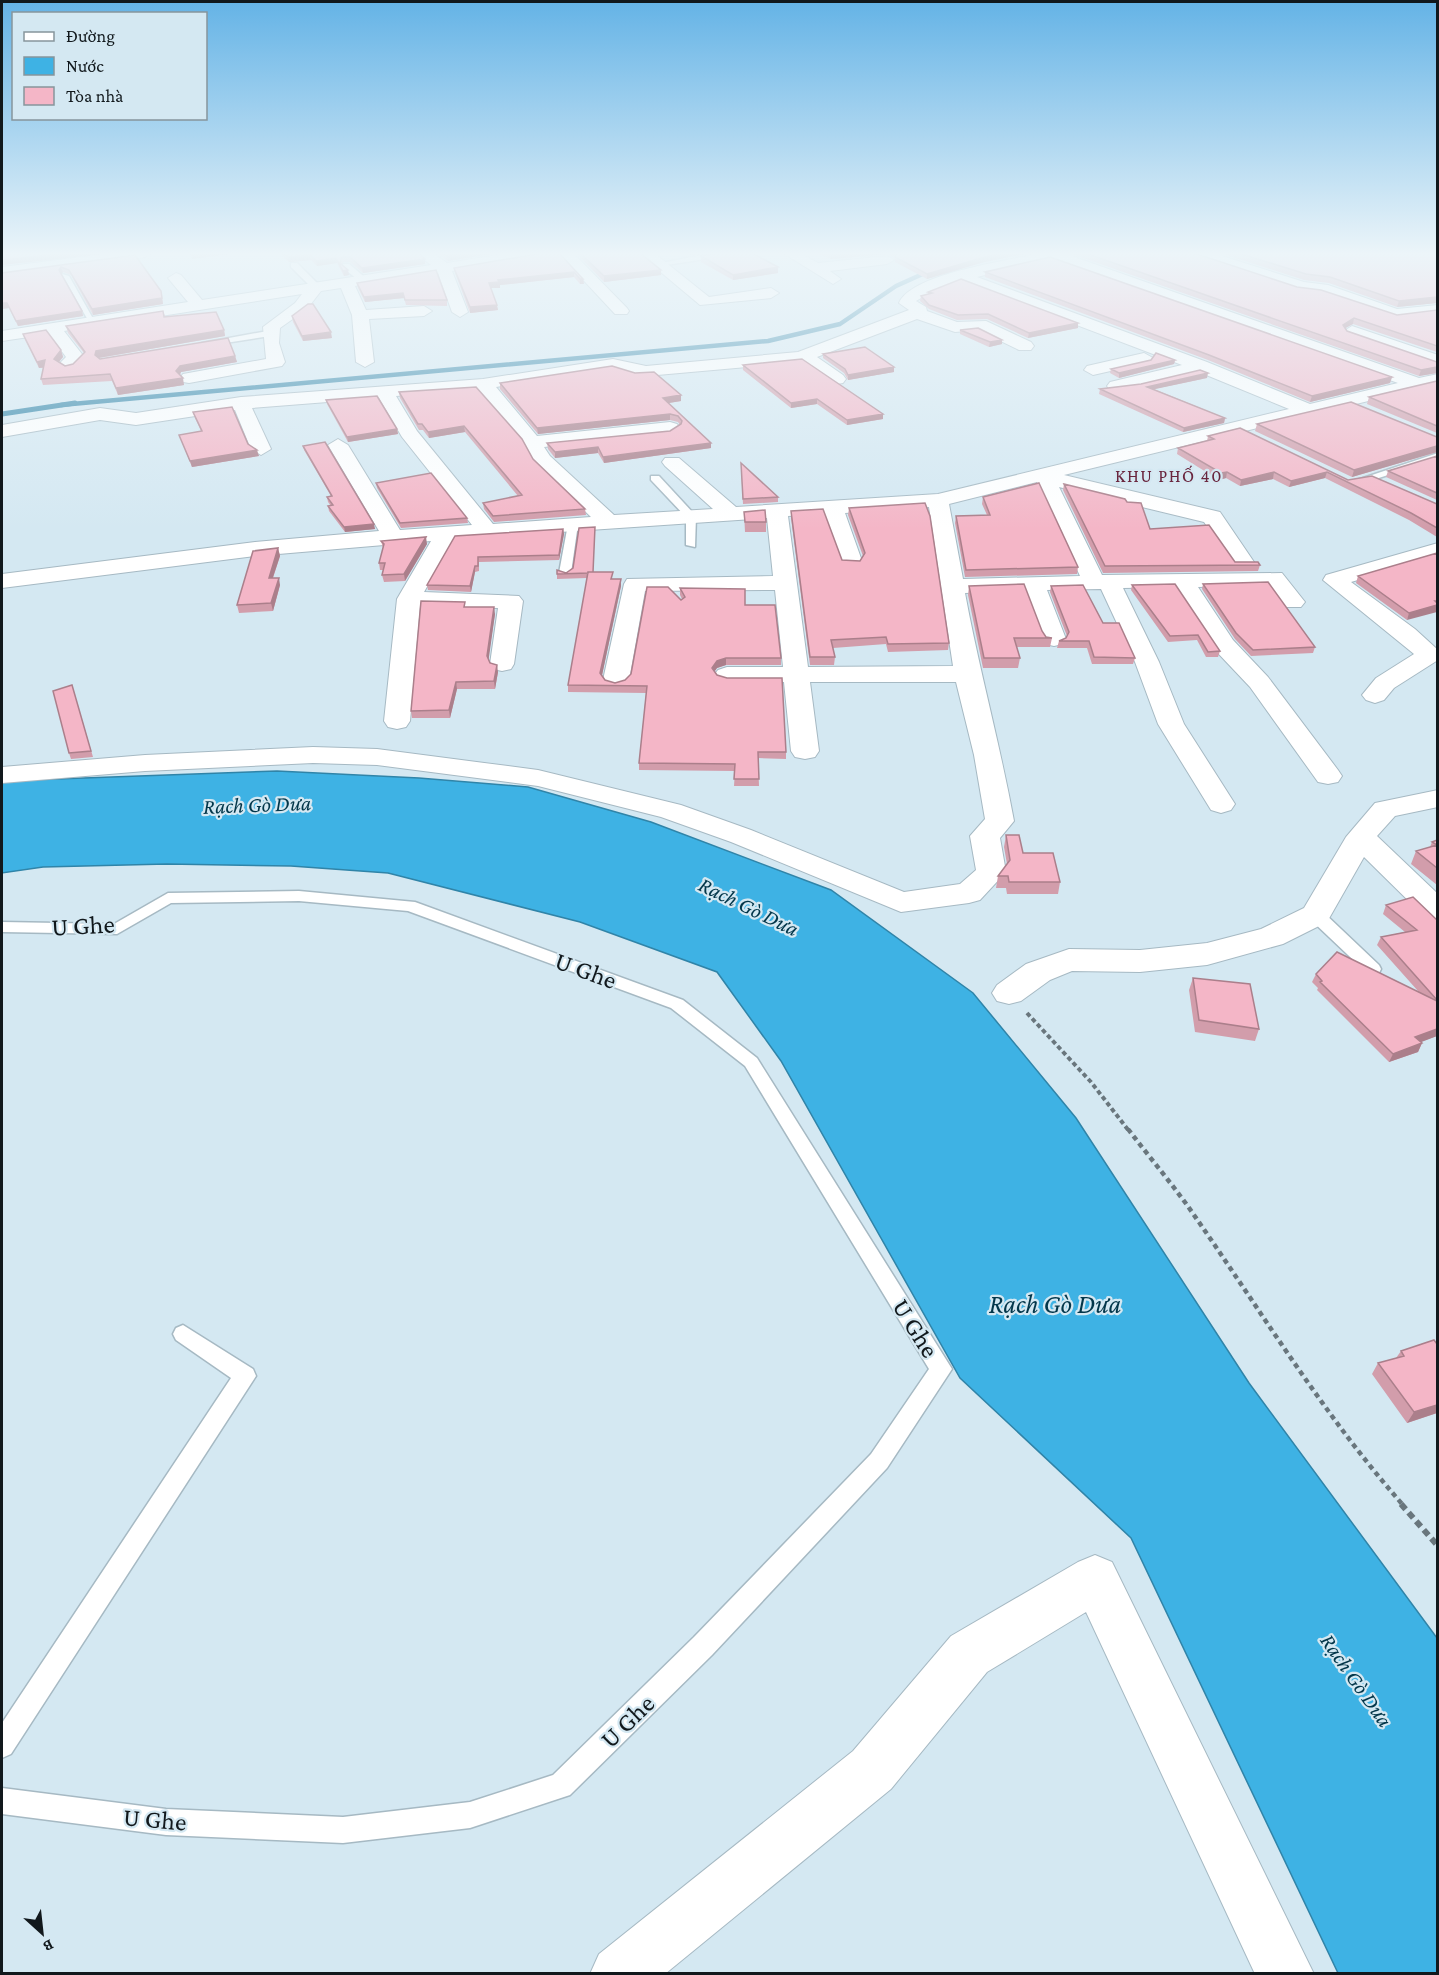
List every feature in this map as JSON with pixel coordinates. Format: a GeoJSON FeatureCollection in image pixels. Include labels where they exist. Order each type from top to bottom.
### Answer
{"type":"FeatureCollection","features":[{"type":"Feature","properties":{"kind":"street"},"geometry":{"type":"LineString","coordinates":[[66,345],[76,358],[66,365]]}},
{"type":"Feature","properties":{"kind":"street"},"geometry":{"type":"LineString","coordinates":[[189,378],[276,362],[271,345]]}},
{"type":"Feature","properties":{"kind":"street"},"geometry":{"type":"LineString","coordinates":[[363,345],[365,362]]}},
{"type":"Feature","properties":{"kind":"street"},"geometry":{"type":"LineString","coordinates":[[2,431],[100,414],[136,419],[241,404],[483,384],[613,364],[635,371],[646,371],[805,356],[833,345]]}},
{"type":"Feature","properties":{"kind":"street"},"geometry":{"type":"LineString","coordinates":[[1143,345],[1201,366],[1307,410]]}},
{"type":"Feature","properties":{"kind":"street"},"geometry":{"type":"LineString","coordinates":[[1314,345],[1422,383],[1437,398]]}},
{"type":"Feature","properties":{"kind":"street"},"geometry":{"type":"LineString","coordinates":[[1392,345],[1437,361]]}},
{"type":"Feature","properties":{"kind":"street"},"geometry":{"type":"LineString","coordinates":[[1093,370],[1166,354]]}},
{"type":"Feature","properties":{"kind":"street"},"geometry":{"type":"LineString","coordinates":[[805,356],[837,378]]}},
{"type":"Feature","properties":{"kind":"street"},"geometry":{"type":"LineString","coordinates":[[1116,386],[1201,366]]}},
{"type":"Feature","properties":{"kind":"street"},"geometry":{"type":"LineString","coordinates":[[2,581],[255,549],[393,537],[938,500],[1422,383]]}},
{"type":"Feature","properties":{"kind":"street"},"geometry":{"type":"LineString","coordinates":[[483,384],[532,442],[542,459],[607,521]]}},
{"type":"Feature","properties":{"kind":"street"},"geometry":{"type":"LineString","coordinates":[[384,391],[409,433],[488,531]]}},
{"type":"Feature","properties":{"kind":"street"},"geometry":{"type":"LineString","coordinates":[[241,404],[261,449]]}},
{"type":"Feature","properties":{"kind":"street"},"geometry":{"type":"LineString","coordinates":[[532,442],[670,428]]}},
{"type":"Feature","properties":{"kind":"street"},"geometry":{"type":"LineString","coordinates":[[338,445],[393,537]]}},
{"type":"Feature","properties":{"kind":"street"},"geometry":{"type":"LineString","coordinates":[[672,462],[730,514]]}},
{"type":"Feature","properties":{"kind":"street"},"geometry":{"type":"LineString","coordinates":[[1044,475],[1212,517],[1243,562]]}},
{"type":"Feature","properties":{"kind":"street"},"geometry":{"type":"LineString","coordinates":[[1044,475],[1147,662],[1171,724],[1221,804]]}},
{"type":"Feature","properties":{"kind":"street"},"geometry":{"type":"LineString","coordinates":[[2,775],[145,763],[313,755],[377,757],[538,778],[671,811],[741,836],[901,902],[969,893],[991,872],[985,836],[1000,821],[988,755],[967,674],[938,500]]}},
{"type":"Feature","properties":{"kind":"street"},"geometry":{"type":"LineString","coordinates":[[832,507],[851,561]]}},
{"type":"Feature","properties":{"kind":"street"},"geometry":{"type":"LineString","coordinates":[[777,511],[805,751]]}},
{"type":"Feature","properties":{"kind":"street"},"geometry":{"type":"LineString","coordinates":[[397,721],[409,599],[446,534]]}},
{"type":"Feature","properties":{"kind":"street"},"geometry":{"type":"LineString","coordinates":[[1375,695],[1385,683],[1429,655],[1406,634],[1335,580],[1437,550]]}},
{"type":"Feature","properties":{"kind":"street"},"geometry":{"type":"LineString","coordinates":[[950,581],[978,567],[1004,566]]}},
{"type":"Feature","properties":{"kind":"street"},"geometry":{"type":"LineString","coordinates":[[950,581],[1033,584],[1274,578],[1293,602]]}},
{"type":"Feature","properties":{"kind":"street"},"geometry":{"type":"LineString","coordinates":[[1182,580],[1224,645],[1259,682],[1328,776]]}},
{"type":"Feature","properties":{"kind":"street"},"geometry":{"type":"LineString","coordinates":[[616,680],[636,584],[786,583]]}},
{"type":"Feature","properties":{"kind":"street"},"geometry":{"type":"LineString","coordinates":[[1033,584],[1054,639]]}},
{"type":"Feature","properties":{"kind":"street"},"geometry":{"type":"LineString","coordinates":[[409,599],[511,601],[502,664]]}},
{"type":"Feature","properties":{"kind":"street"},"geometry":{"type":"LineString","coordinates":[[727,675],[796,677],[967,674]]}},
{"type":"Feature","properties":{"kind":"street"},"geometry":{"type":"LineString","coordinates":[[1009,993],[1038,972],[1069,960],[1140,961],[1208,954],[1272,937],[1316,915],[1361,837],[1384,809],[1437,798]]}},
{"type":"Feature","properties":{"kind":"street"},"geometry":{"type":"LineString","coordinates":[[1361,837],[1437,912]]}},
{"type":"Feature","properties":{"kind":"street"},"geometry":{"type":"LineString","coordinates":[[619,1974],[872,1770],[969,1654],[1095,1580],[1285,1974]]}},
{"type":"Feature","properties":{"kind":"lane"},"geometry":{"type":"LineString","coordinates":[[1347,401],[1368,410]]}},
{"type":"Feature","properties":{"kind":"lane"},"geometry":{"type":"LineString","coordinates":[[1235,427],[1256,437]]}},
{"type":"Feature","properties":{"kind":"lane"},"geometry":{"type":"LineString","coordinates":[[1340,478],[1351,483],[1378,480],[1437,456]]}},
{"type":"Feature","properties":{"kind":"lane"},"geometry":{"type":"LineString","coordinates":[[655,478],[691,516],[691,545]]}},
{"type":"Feature","properties":{"kind":"lane"},"geometry":{"type":"LineString","coordinates":[[565,573],[573,524]]}},
{"type":"Feature","properties":{"kind":"lane","name":"U Ghe"},"geometry":{"type":"LineString","coordinates":[[2,927],[117,929],[168,898],[299,896],[410,906],[677,1004],[751,1062],[941,1369],[879,1461],[703,1646],[561,1786],[470,1815],[343,1830],[166,1822],[2,1801]]}},
{"type":"Feature","properties":{"kind":"lane"},"geometry":{"type":"LineString","coordinates":[[1316,915],[1373,969]]}},
{"type":"Feature","properties":{"kind":"lane"},"geometry":{"type":"LineString","coordinates":[[2,1745],[245,1376],[183,1334]]}},
{"type":"Feature","properties":{"kind":"path"},"geometry":{"type":"LineString","coordinates":[[1009,993],[1091,1083],[1186,1204],[1270,1330],[1363,1460],[1437,1546]]}},
{"type":"Feature","properties":{"kind":"water","name":"Rạch Gò Dưa"},"geometry":{"type":"Polygon","coordinates":[[[277,771],[419,778],[528,787],[651,822],[831,890],[973,993],[1076,1118],[1249,1383],[1437,1638],[1437,1973],[1338,1973],[1131,1538],[960,1378],[781,1061],[717,972],[580,922],[388,873],[291,866],[167,864],[43,867],[2,873],[2,781],[277,771]]]}},
{"type":"Feature","properties":{"kind":"building"},"geometry":{"type":"Polygon","coordinates":[[[29,345],[57,345],[61,350],[54,359],[65,366],[73,364],[85,352],[80,345],[132,345],[96,351],[95,355],[100,359],[184,345],[231,345],[235,356],[180,366],[176,371],[183,378],[116,388],[110,374],[41,379],[45,360],[37,362],[29,345]]]}},
{"type":"Feature","properties":{"kind":"building"},"geometry":{"type":"Polygon","coordinates":[[[1182,345],[1301,345],[1392,377],[1312,396],[1182,345]]]}},
{"type":"Feature","properties":{"kind":"building"},"geometry":{"type":"Polygon","coordinates":[[[1350,345],[1388,345],[1437,362],[1437,367],[1421,370],[1350,345]]]}},
{"type":"Feature","properties":{"kind":"building"},"geometry":{"type":"Polygon","coordinates":[[[865,347],[894,367],[848,375],[845,369],[823,354],[865,347]]]}},
{"type":"Feature","properties":{"kind":"building"},"geometry":{"type":"Polygon","coordinates":[[[1156,353],[1175,360],[1119,373],[1111,369],[1151,360],[1156,353]]]}},
{"type":"Feature","properties":{"kind":"building"},"geometry":{"type":"Polygon","coordinates":[[[802,359],[883,414],[847,420],[817,399],[791,403],[743,365],[802,359]]]}},
{"type":"Feature","properties":{"kind":"building"},"geometry":{"type":"Polygon","coordinates":[[[612,366],[635,373],[654,372],[681,395],[663,398],[711,443],[603,457],[598,447],[555,452],[547,443],[670,431],[682,421],[678,416],[670,414],[537,428],[500,383],[612,366]]]}},
{"type":"Feature","properties":{"kind":"building"},"geometry":{"type":"Polygon","coordinates":[[[1200,370],[1208,373],[1147,387],[1225,418],[1184,428],[1100,389],[1141,384],[1200,370]]]}},
{"type":"Feature","properties":{"kind":"building"},"geometry":{"type":"Polygon","coordinates":[[[1437,381],[1437,426],[1369,397],[1437,381]]]}},
{"type":"Feature","properties":{"kind":"building"},"geometry":{"type":"Polygon","coordinates":[[[476,387],[522,439],[533,459],[585,509],[493,516],[483,503],[522,495],[464,426],[428,432],[422,424],[418,424],[399,392],[476,387]]]}},
{"type":"Feature","properties":{"kind":"building"},"geometry":{"type":"Polygon","coordinates":[[[377,396],[397,429],[347,437],[326,400],[377,396]]]}},
{"type":"Feature","properties":{"kind":"building"},"geometry":{"type":"Polygon","coordinates":[[[1351,402],[1437,437],[1437,446],[1354,470],[1257,424],[1351,402]]]}},
{"type":"Feature","properties":{"kind":"building"},"geometry":{"type":"Polygon","coordinates":[[[232,407],[248,444],[257,450],[190,461],[179,435],[202,431],[193,412],[232,407]]]}},
{"type":"Feature","properties":{"kind":"building"},"geometry":{"type":"Polygon","coordinates":[[[1240,428],[1348,480],[1372,476],[1437,504],[1437,528],[1327,472],[1291,481],[1274,472],[1241,480],[1227,472],[1221,473],[1178,448],[1214,439],[1208,436],[1240,428]]]}},
{"type":"Feature","properties":{"kind":"building"},"geometry":{"type":"Polygon","coordinates":[[[325,442],[374,524],[344,527],[328,506],[333,505],[327,497],[332,496],[303,446],[325,442]]]}},
{"type":"Feature","properties":{"kind":"building"},"geometry":{"type":"Polygon","coordinates":[[[1437,456],[1437,493],[1388,471],[1437,456]]]}},
{"type":"Feature","properties":{"kind":"building"},"geometry":{"type":"Polygon","coordinates":[[[741,463],[778,497],[743,499],[741,463]]]}},
{"type":"Feature","properties":{"kind":"building"},"geometry":{"type":"Polygon","coordinates":[[[431,473],[467,518],[400,523],[376,483],[431,473]]]}},
{"type":"Feature","properties":{"kind":"building"},"geometry":{"type":"Polygon","coordinates":[[[1039,483],[1078,567],[966,570],[956,516],[990,515],[983,497],[1039,483]]]}},
{"type":"Feature","properties":{"kind":"building"},"geometry":{"type":"Polygon","coordinates":[[[1064,484],[1125,499],[1127,502],[1141,503],[1150,529],[1209,525],[1235,562],[1258,562],[1260,565],[1105,566],[1064,484]]]}},
{"type":"Feature","properties":{"kind":"building"},"geometry":{"type":"Polygon","coordinates":[[[925,503],[930,516],[949,643],[888,644],[886,637],[831,640],[835,657],[810,657],[791,511],[823,509],[842,560],[860,561],[865,553],[849,508],[925,503]]]}},
{"type":"Feature","properties":{"kind":"building"},"geometry":{"type":"Polygon","coordinates":[[[765,510],[766,522],[745,522],[744,512],[765,510]]]}},
{"type":"Feature","properties":{"kind":"building"},"geometry":{"type":"Polygon","coordinates":[[[595,527],[593,572],[557,574],[557,570],[566,573],[573,568],[579,528],[595,527]]]}},
{"type":"Feature","properties":{"kind":"building"},"geometry":{"type":"Polygon","coordinates":[[[563,529],[559,555],[478,557],[478,566],[475,566],[470,586],[427,585],[455,536],[563,529]]]}},
{"type":"Feature","properties":{"kind":"building"},"geometry":{"type":"Polygon","coordinates":[[[426,537],[404,574],[382,575],[385,563],[379,563],[384,544],[381,541],[426,537]]]}},
{"type":"Feature","properties":{"kind":"building"},"geometry":{"type":"Polygon","coordinates":[[[278,548],[269,578],[279,578],[271,603],[237,605],[253,551],[278,548]]]}},
{"type":"Feature","properties":{"kind":"building"},"geometry":{"type":"Polygon","coordinates":[[[1437,553],[1437,601],[1435,601],[1437,605],[1409,613],[1358,576],[1437,553]]]}},
{"type":"Feature","properties":{"kind":"building"},"geometry":{"type":"Polygon","coordinates":[[[588,572],[613,572],[611,579],[621,579],[600,673],[605,680],[615,683],[625,680],[631,674],[647,587],[668,587],[681,600],[685,597],[680,588],[745,589],[745,605],[775,605],[781,658],[726,658],[717,661],[712,668],[717,675],[727,678],[782,678],[786,752],[758,752],[759,779],[734,779],[735,764],[639,763],[647,686],[568,685],[588,572]]]}},
{"type":"Feature","properties":{"kind":"building"},"geometry":{"type":"Polygon","coordinates":[[[1268,582],[1315,647],[1253,650],[1236,633],[1203,584],[1268,582]]]}},
{"type":"Feature","properties":{"kind":"building"},"geometry":{"type":"Polygon","coordinates":[[[1024,584],[1042,631],[1046,637],[1052,638],[1014,638],[1020,658],[984,658],[969,586],[1024,584]]]}},
{"type":"Feature","properties":{"kind":"building"},"geometry":{"type":"Polygon","coordinates":[[[1175,584],[1220,651],[1208,652],[1198,635],[1170,636],[1132,585],[1175,584]]]}},
{"type":"Feature","properties":{"kind":"building"},"geometry":{"type":"Polygon","coordinates":[[[1083,585],[1103,623],[1119,623],[1135,658],[1094,657],[1089,641],[1059,641],[1066,638],[1069,632],[1051,586],[1083,585]]]}},
{"type":"Feature","properties":{"kind":"building"},"geometry":{"type":"Polygon","coordinates":[[[421,601],[465,602],[464,607],[494,607],[487,656],[490,663],[497,665],[494,681],[456,682],[449,710],[411,711],[421,601]]]}},
{"type":"Feature","properties":{"kind":"building"},"geometry":{"type":"Polygon","coordinates":[[[72,685],[91,751],[69,753],[53,691],[72,685]]]}},
{"type":"Feature","properties":{"kind":"building"},"geometry":{"type":"Polygon","coordinates":[[[1006,835],[1019,835],[1023,853],[1053,853],[1060,882],[1009,882],[1008,876],[998,876],[1010,860],[1006,835]]]}},
{"type":"Feature","properties":{"kind":"building"},"geometry":{"type":"Polygon","coordinates":[[[1437,845],[1437,868],[1416,851],[1437,845]]]}},
{"type":"Feature","properties":{"kind":"building"},"geometry":{"type":"Polygon","coordinates":[[[1413,897],[1437,920],[1437,1000],[1381,937],[1417,930],[1386,905],[1413,897]]]}},
{"type":"Feature","properties":{"kind":"building"},"geometry":{"type":"Polygon","coordinates":[[[1337,952],[1437,1001],[1437,1029],[1415,1037],[1422,1043],[1393,1054],[1320,982],[1322,981],[1316,974],[1337,952]]]}},
{"type":"Feature","properties":{"kind":"building"},"geometry":{"type":"Polygon","coordinates":[[[1193,978],[1250,984],[1259,1029],[1199,1020],[1193,978]]]}},
{"type":"Feature","properties":{"kind":"building"},"geometry":{"type":"Polygon","coordinates":[[[1434,1340],[1437,1344],[1437,1405],[1414,1412],[1378,1363],[1404,1356],[1401,1351],[1434,1340]]]}},
{"type":"Feature","properties":{"kind":"waterway"},"geometry":{"type":"LineString","coordinates":[[63,405],[722,345]]}},
{"type":"Feature","properties":{"kind":"waterway"},"geometry":{"type":"LineString","coordinates":[[63,405],[75,403]]}},
{"type":"Feature","properties":{"kind":"waterway"},"geometry":{"type":"LineString","coordinates":[[2,414],[63,405]]}},
{"type":"Feature","properties":{"kind":"district","name":"KHU PHỐ 40"},"geometry":{"type":"Point","coordinates":[1169,476]}}]}
